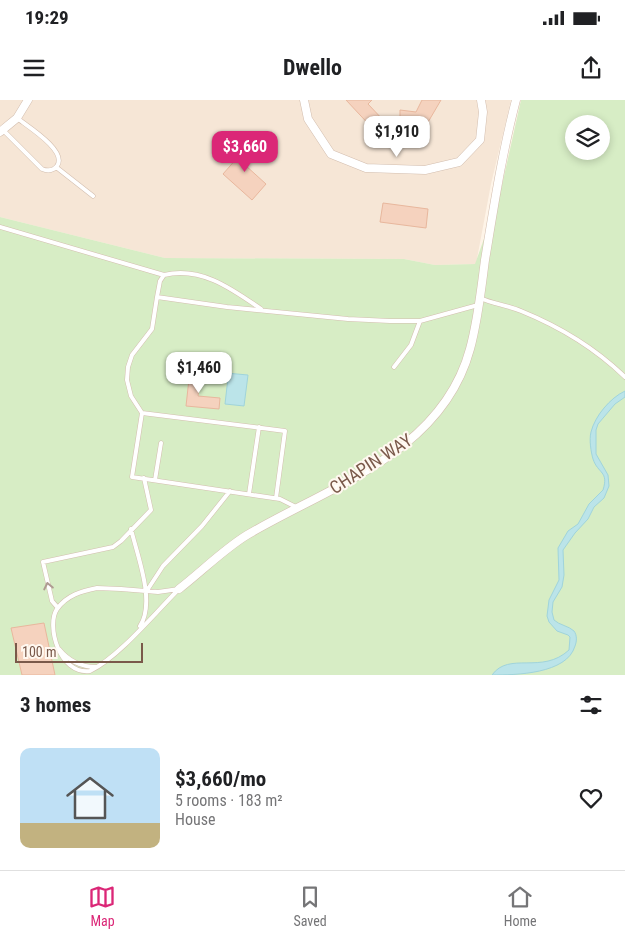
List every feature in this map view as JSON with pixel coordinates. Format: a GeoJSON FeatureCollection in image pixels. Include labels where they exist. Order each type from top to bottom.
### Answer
{"type":"FeatureCollection","features":[{"type":"Feature","properties":{"kind":"street"},"geometry":{"type":"LineString","coordinates":[[2,131],[17,118],[28,100]]}},
{"type":"Feature","properties":{"kind":"street"},"geometry":{"type":"LineString","coordinates":[[304,100],[308,119],[331,154],[366,168],[425,170],[459,162],[480,140],[483,112],[481,100]]}},
{"type":"Feature","properties":{"kind":"street","name":"CHAPIN WAY"},"geometry":{"type":"LineString","coordinates":[[179,589],[246,536],[366,471],[396,452],[436,415],[452,393],[470,349],[498,176],[516,100]]}},
{"type":"Feature","properties":{"kind":"lane"},"geometry":{"type":"LineString","coordinates":[[17,118],[56,149],[59,158],[56,167]]}},
{"type":"Feature","properties":{"kind":"lane"},"geometry":{"type":"LineString","coordinates":[[2,131],[42,170],[56,167]]}},
{"type":"Feature","properties":{"kind":"lane"},"geometry":{"type":"LineString","coordinates":[[56,167],[93,196]]}},
{"type":"Feature","properties":{"kind":"lane"},"geometry":{"type":"LineString","coordinates":[[0,227],[164,275],[176,272],[194,273],[236,292],[261,309]]}},
{"type":"Feature","properties":{"kind":"lane"},"geometry":{"type":"LineString","coordinates":[[164,275],[160,281],[152,329],[132,355],[128,367],[127,380],[132,396],[142,413],[132,477],[276,498],[298,508]]}},
{"type":"Feature","properties":{"kind":"lane"},"geometry":{"type":"LineString","coordinates":[[158,297],[227,307],[390,322],[420,321],[479,302],[493,304],[519,310],[553,326],[594,352],[625,377]]}},
{"type":"Feature","properties":{"kind":"lane"},"geometry":{"type":"LineString","coordinates":[[394,367],[411,345],[420,321]]}},
{"type":"Feature","properties":{"kind":"lane"},"geometry":{"type":"LineString","coordinates":[[142,413],[285,431],[276,498]]}},
{"type":"Feature","properties":{"kind":"lane"},"geometry":{"type":"LineString","coordinates":[[249,494],[259,427]]}},
{"type":"Feature","properties":{"kind":"lane"},"geometry":{"type":"LineString","coordinates":[[155,480],[161,443]]}},
{"type":"Feature","properties":{"kind":"lane"},"geometry":{"type":"LineString","coordinates":[[58,608],[52,601],[43,562],[113,547],[121,541],[151,510],[144,478]]}},
{"type":"Feature","properties":{"kind":"lane"},"geometry":{"type":"LineString","coordinates":[[146,592],[164,566],[202,526],[230,491]]}},
{"type":"Feature","properties":{"kind":"lane"},"geometry":{"type":"LineString","coordinates":[[131,529],[146,592],[146,612],[137,632]]}},
{"type":"Feature","properties":{"kind":"lane"},"geometry":{"type":"LineString","coordinates":[[97,588],[146,592],[179,589],[109,659],[97,667],[84,673],[69,670],[59,658],[54,625],[55,613],[66,599],[97,588]]}},
{"type":"Feature","properties":{"kind":"lane"},"geometry":{"type":"LineString","coordinates":[[57,647],[66,656],[81,665],[97,667]]}},
{"type":"Feature","properties":{"kind":"shaded area"},"geometry":{"type":"Polygon","coordinates":[[[0,100],[511,100],[491,184],[476,264],[435,265],[404,259],[165,258],[0,217],[0,100]]]}},
{"type":"Feature","properties":{"kind":"green space"},"geometry":{"type":"Polygon","coordinates":[[[521,100],[625,100],[625,675],[0,675],[0,217],[165,258],[404,259],[435,265],[475,264],[500,194],[521,100]]]}},
{"type":"Feature","properties":{"kind":"water"},"geometry":{"type":"Polygon","coordinates":[[[226,373],[248,375],[244,406],[225,404],[228,378],[226,378],[226,373]]]}},
{"type":"Feature","properties":{"kind":"water"},"geometry":{"type":"Polygon","coordinates":[[[625,391],[625,397],[615,404],[598,424],[596,430],[596,454],[608,475],[609,486],[604,498],[594,507],[588,519],[563,550],[564,575],[562,587],[553,602],[552,612],[554,620],[574,631],[576,634],[575,646],[570,655],[552,667],[527,673],[492,675],[499,668],[507,664],[548,661],[559,657],[569,650],[570,637],[557,631],[549,622],[547,616],[549,600],[559,580],[558,548],[568,531],[578,524],[589,504],[603,490],[605,479],[593,459],[590,442],[591,432],[604,408],[625,391]]]}},
{"type":"Feature","properties":{"kind":"building"},"geometry":{"type":"Polygon","coordinates":[[[346,100],[372,100],[368,104],[385,122],[375,131],[346,100]]]}},
{"type":"Feature","properties":{"kind":"building"},"geometry":{"type":"Polygon","coordinates":[[[422,100],[441,100],[424,129],[413,121],[400,120],[400,110],[416,112],[422,100]]]}},
{"type":"Feature","properties":{"kind":"building"},"geometry":{"type":"Polygon","coordinates":[[[251,142],[259,150],[245,165],[266,184],[252,200],[223,174],[251,142]]]}},
{"type":"Feature","properties":{"kind":"building"},"geometry":{"type":"Polygon","coordinates":[[[383,203],[428,209],[426,228],[380,222],[383,203]]]}},
{"type":"Feature","properties":{"kind":"building"},"geometry":{"type":"Polygon","coordinates":[[[190,370],[201,371],[198,396],[220,398],[219,409],[186,406],[190,370]]]}},
{"type":"Feature","properties":{"kind":"building"},"geometry":{"type":"Polygon","coordinates":[[[44,623],[55,675],[22,675],[11,628],[44,623]]]}}]}
